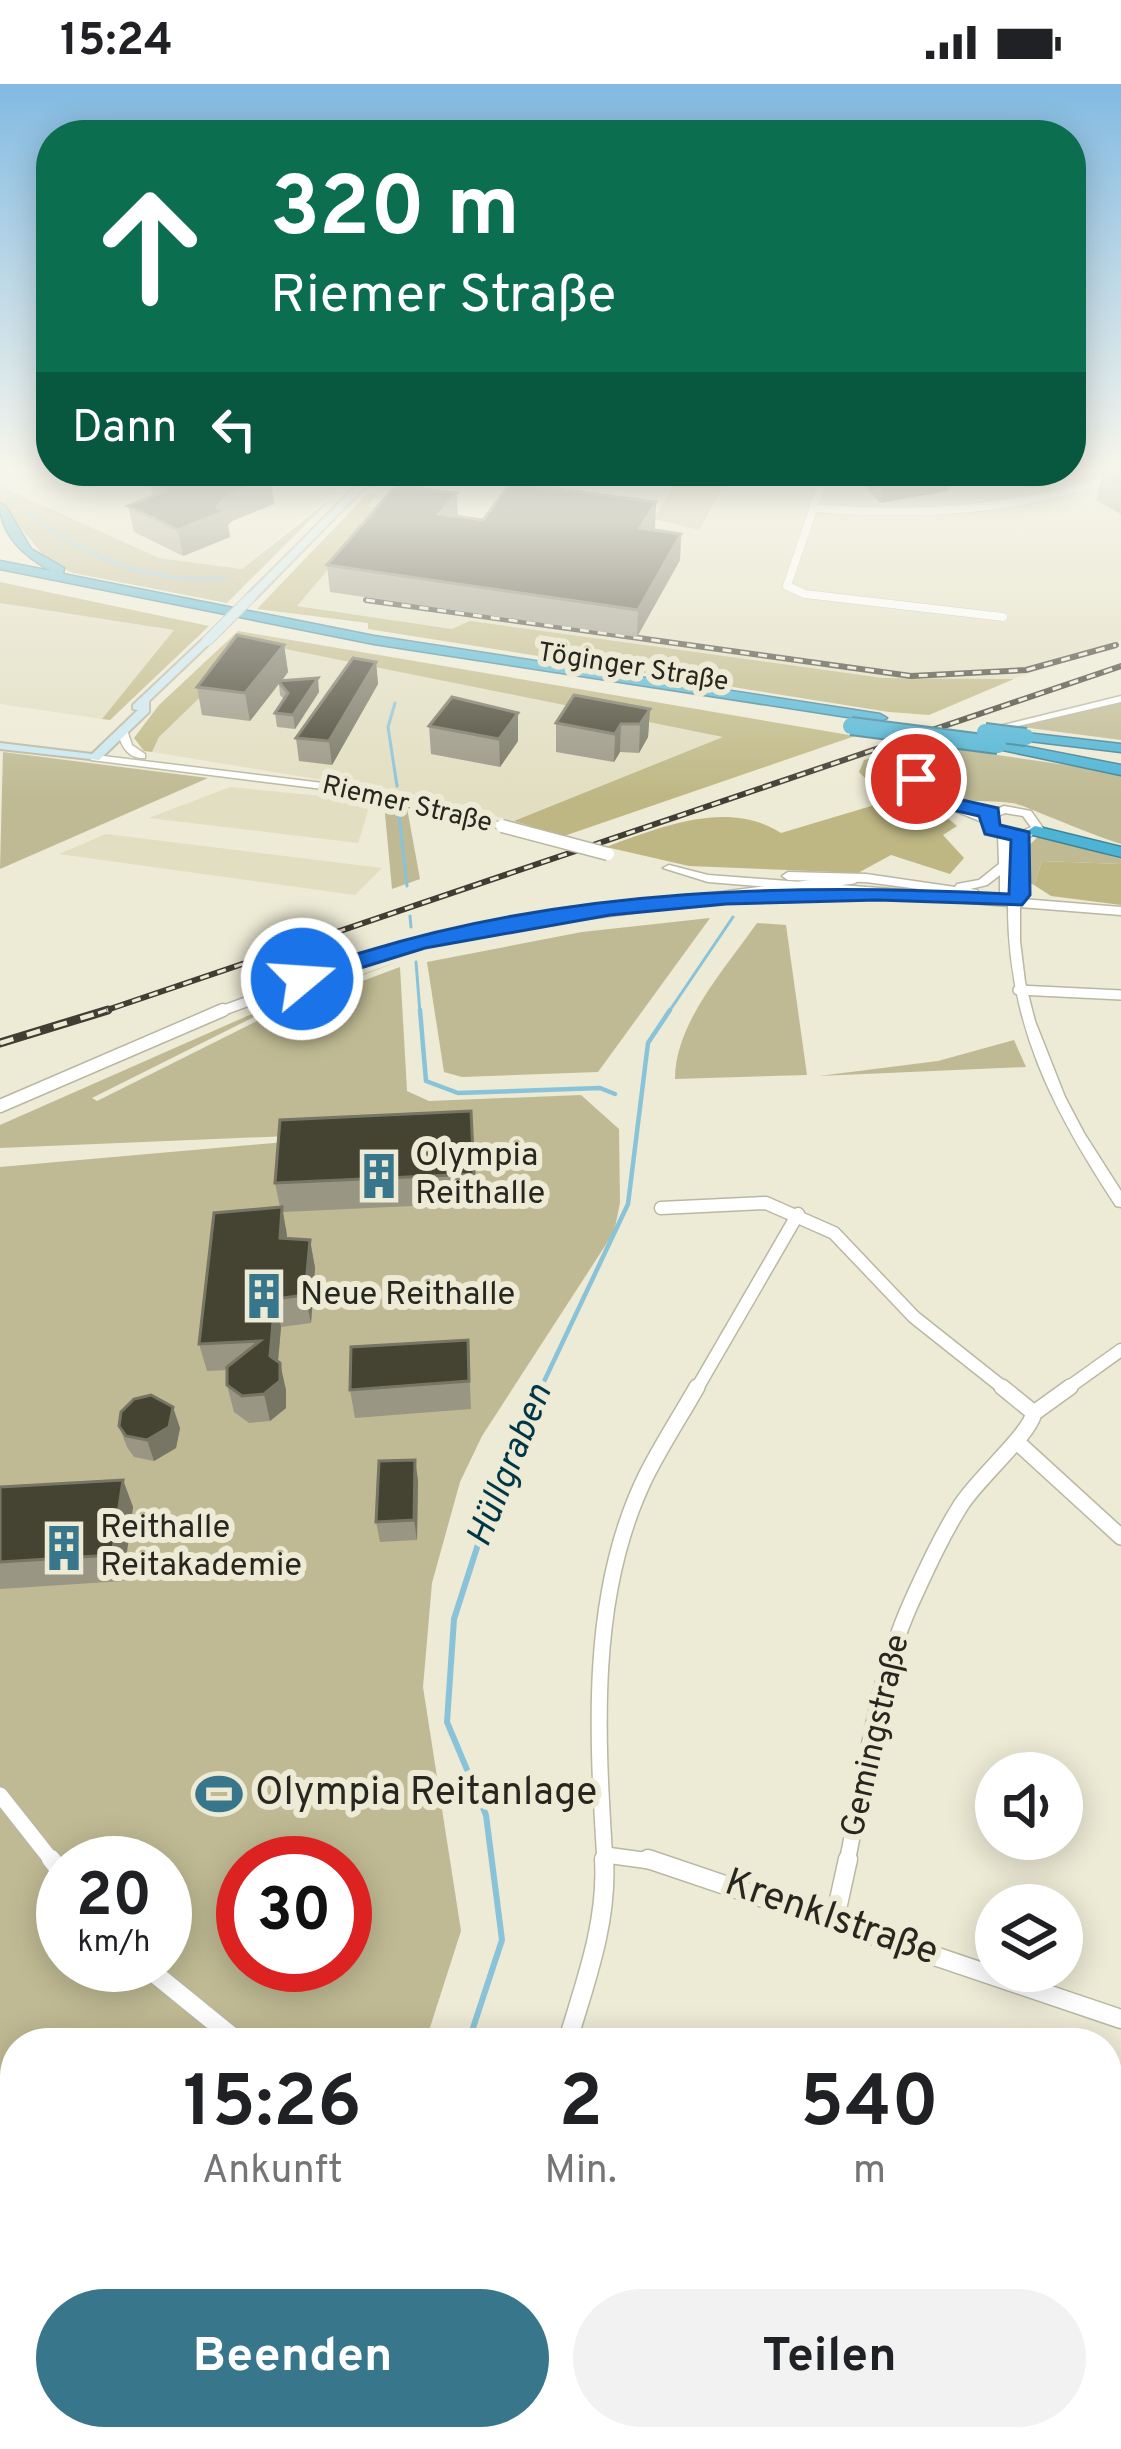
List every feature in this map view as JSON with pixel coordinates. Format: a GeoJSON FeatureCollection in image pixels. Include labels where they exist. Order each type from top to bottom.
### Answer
{"type":"FeatureCollection","features":[{"type":"Feature","properties":{"kind":"highway","name":"Töginger Straße"},"geometry":{"type":"LineString","coordinates":[[12,577],[476,668],[851,726],[1121,759]]}},
{"type":"Feature","properties":{"kind":"highway","name":"Töginger Straße"},"geometry":{"type":"LineString","coordinates":[[59,577],[514,664],[1121,748]]}},
{"type":"Feature","properties":{"kind":"highway"},"geometry":{"type":"LineString","coordinates":[[87,577],[134,593]]}},
{"type":"Feature","properties":{"kind":"highway"},"geometry":{"type":"LineString","coordinates":[[998,745],[1121,770]]}},
{"type":"Feature","properties":{"kind":"highway"},"geometry":{"type":"LineString","coordinates":[[1031,830],[1116,851]]}},
{"type":"Feature","properties":{"kind":"main road"},"geometry":{"type":"LineString","coordinates":[[93,754],[270,577]]}},
{"type":"Feature","properties":{"kind":"main road"},"geometry":{"type":"LineString","coordinates":[[93,754],[124,732],[145,703]]}},
{"type":"Feature","properties":{"kind":"main road","name":"Riemer Straße"},"geometry":{"type":"LineString","coordinates":[[0,742],[93,754]]}},
{"type":"Feature","properties":{"kind":"street"},"geometry":{"type":"LineString","coordinates":[[786,577],[787,586],[805,594],[1003,617]]}},
{"type":"Feature","properties":{"kind":"street"},"geometry":{"type":"LineString","coordinates":[[1010,900],[1021,879],[1031,830],[1020,810],[989,817],[954,808],[919,785],[914,773],[926,754],[1001,726],[1121,698]]}},
{"type":"Feature","properties":{"kind":"street"},"geometry":{"type":"LineString","coordinates":[[124,732],[127,747],[141,757]]}},
{"type":"Feature","properties":{"kind":"street","name":"Riemer Straße"},"geometry":{"type":"LineString","coordinates":[[93,754],[203,768]]}},
{"type":"Feature","properties":{"kind":"street","name":"Riemer Straße"},"geometry":{"type":"LineString","coordinates":[[93,754],[347,789],[608,854]]}},
{"type":"Feature","properties":{"kind":"street"},"geometry":{"type":"LineString","coordinates":[[989,817],[1004,835],[1018,990],[1051,1082],[1121,1202]]}},
{"type":"Feature","properties":{"kind":"street"},"geometry":{"type":"LineString","coordinates":[[1004,835],[1031,830]]}},
{"type":"Feature","properties":{"kind":"street"},"geometry":{"type":"LineString","coordinates":[[952,888],[983,883],[1004,866]]}},
{"type":"Feature","properties":{"kind":"street"},"geometry":{"type":"LineString","coordinates":[[878,894],[708,878],[669,868],[866,878],[1010,900]]}},
{"type":"Feature","properties":{"kind":"street"},"geometry":{"type":"LineString","coordinates":[[0,1106],[264,991],[400,948],[551,915],[866,878]]}},
{"type":"Feature","properties":{"kind":"street"},"geometry":{"type":"LineString","coordinates":[[1021,879],[1058,905]]}},
{"type":"Feature","properties":{"kind":"street"},"geometry":{"type":"LineString","coordinates":[[726,897],[878,894],[1121,911]]}},
{"type":"Feature","properties":{"kind":"street"},"geometry":{"type":"LineString","coordinates":[[1018,990],[1121,995]]}},
{"type":"Feature","properties":{"kind":"street"},"geometry":{"type":"LineString","coordinates":[[661,1208],[766,1203],[834,1233],[914,1317],[1034,1412]]}},
{"type":"Feature","properties":{"kind":"street"},"geometry":{"type":"LineString","coordinates":[[572,2028],[595,1952],[606,1856],[596,1714],[606,1622],[634,1514],[644,1479],[680,1411],[798,1214]]}},
{"type":"Feature","properties":{"kind":"street","name":"Gemingstraße"},"geometry":{"type":"LineString","coordinates":[[835,1918],[890,1663],[910,1605],[962,1505],[998,1455],[1030,1430],[1034,1412],[1121,1350]]}},
{"type":"Feature","properties":{"kind":"street"},"geometry":{"type":"LineString","coordinates":[[1017,1442],[1121,1538]]}},
{"type":"Feature","properties":{"kind":"street"},"geometry":{"type":"LineString","coordinates":[[0,1795],[36,1840]]}},
{"type":"Feature","properties":{"kind":"street","name":"Krenklstraße"},"geometry":{"type":"LineString","coordinates":[[606,1856],[637,1855],[835,1918],[1121,2019]]}},
{"type":"Feature","properties":{"kind":"street"},"geometry":{"type":"LineString","coordinates":[[177,1992],[222,2028]]}},
{"type":"Feature","properties":{"kind":"shaded area"},"geometry":{"type":"Polygon","coordinates":[[[95,577],[253,577],[227,603],[95,577]]]}},
{"type":"Feature","properties":{"kind":"shaded area"},"geometry":{"type":"Polygon","coordinates":[[[287,577],[321,577],[297,606],[452,629],[470,621],[883,678],[1014,679],[929,715],[889,712],[368,629],[368,623],[257,609],[287,577]]]}},
{"type":"Feature","properties":{"kind":"shaded area"},"geometry":{"type":"Polygon","coordinates":[[[314,577],[1121,577],[1121,641],[1014,679],[883,678],[452,629],[293,605],[314,577]]]}},
{"type":"Feature","properties":{"kind":"shaded area"},"geometry":{"type":"Polygon","coordinates":[[[0,582],[209,626],[110,720],[102,719],[174,630],[0,603],[0,582]]]}},
{"type":"Feature","properties":{"kind":"shaded area"},"geometry":{"type":"Polygon","coordinates":[[[0,603],[175,630],[102,719],[0,704],[0,603]]]}},
{"type":"Feature","properties":{"kind":"shaded area"},"geometry":{"type":"Polygon","coordinates":[[[238,631],[855,736],[564,836],[514,821],[723,737],[256,643],[159,737],[152,752],[144,751],[134,738],[159,705],[238,631]]]}},
{"type":"Feature","properties":{"kind":"shaded area"},"geometry":{"type":"Polygon","coordinates":[[[256,642],[725,737],[514,821],[408,794],[152,752],[159,737],[256,642]]]}},
{"type":"Feature","properties":{"kind":"shaded area"},"geometry":{"type":"Polygon","coordinates":[[[1121,700],[1121,740],[1014,726],[1121,700]]]}},
{"type":"Feature","properties":{"kind":"shaded area"},"geometry":{"type":"Polygon","coordinates":[[[914,746],[906,763],[907,787],[957,826],[943,835],[964,858],[950,874],[891,855],[858,873],[689,866],[606,847],[672,825],[717,817],[761,823],[781,833],[888,801],[859,772],[864,760],[914,746]]]}},
{"type":"Feature","properties":{"kind":"shaded area"},"geometry":{"type":"Polygon","coordinates":[[[949,748],[1121,773],[1121,844],[1023,806],[947,796],[930,777],[931,759],[949,748]]]}},
{"type":"Feature","properties":{"kind":"shaded area"},"geometry":{"type":"Polygon","coordinates":[[[3,752],[208,778],[0,869],[3,752]]]}},
{"type":"Feature","properties":{"kind":"shaded area"},"geometry":{"type":"Polygon","coordinates":[[[230,787],[371,801],[358,843],[149,818],[230,787]]]}},
{"type":"Feature","properties":{"kind":"shaded area"},"geometry":{"type":"Polygon","coordinates":[[[384,803],[407,808],[420,879],[392,889],[384,803]]]}},
{"type":"Feature","properties":{"kind":"shaded area"},"geometry":{"type":"Polygon","coordinates":[[[106,834],[382,868],[355,895],[59,854],[106,834]]]}},
{"type":"Feature","properties":{"kind":"shaded area"},"geometry":{"type":"Polygon","coordinates":[[[1039,836],[1121,859],[1121,864],[1042,861],[1034,885],[1026,881],[1026,848],[1039,836]]]}},
{"type":"Feature","properties":{"kind":"shaded area"},"geometry":{"type":"Polygon","coordinates":[[[1042,861],[1121,864],[1121,905],[1051,896],[1034,885],[1042,861]]]}},
{"type":"Feature","properties":{"kind":"shaded area"},"geometry":{"type":"Polygon","coordinates":[[[710,918],[598,1072],[462,1077],[444,1072],[427,962],[582,932],[710,918]]]}},
{"type":"Feature","properties":{"kind":"shaded area"},"geometry":{"type":"Polygon","coordinates":[[[757,923],[786,925],[807,1075],[675,1079],[683,1037],[693,1016],[757,923]]]}},
{"type":"Feature","properties":{"kind":"shaded area","name":"Olympia Reitanlage"},"geometry":{"type":"Polygon","coordinates":[[[397,962],[258,1015],[92,1098],[97,1101],[263,1018],[400,967],[407,1091],[429,1101],[581,1095],[619,1129],[620,1203],[614,1232],[482,1436],[460,1482],[432,1583],[423,1687],[461,1931],[430,2028],[0,2028],[0,1167],[409,1131],[0,1148],[0,1125],[254,1013],[397,962]]]}},
{"type":"Feature","properties":{"kind":"shaded area"},"geometry":{"type":"Polygon","coordinates":[[[1014,1040],[1026,1067],[819,1076],[938,1061],[1014,1040]]]}},
{"type":"Feature","properties":{"kind":"building"},"geometry":{"type":"Polygon","coordinates":[[[412,577],[656,577],[638,610],[412,577]]]}},
{"type":"Feature","properties":{"kind":"building"},"geometry":{"type":"Polygon","coordinates":[[[237,635],[284,645],[245,693],[197,687],[237,635]]]}},
{"type":"Feature","properties":{"kind":"building"},"geometry":{"type":"Polygon","coordinates":[[[353,658],[376,662],[329,741],[296,738],[353,658]]]}},
{"type":"Feature","properties":{"kind":"building"},"geometry":{"type":"Polygon","coordinates":[[[318,678],[293,715],[275,713],[288,693],[278,681],[318,678]]]}},
{"type":"Feature","properties":{"kind":"building"},"geometry":{"type":"Polygon","coordinates":[[[574,695],[650,709],[640,724],[621,724],[615,734],[556,723],[574,695]]]}},
{"type":"Feature","properties":{"kind":"building"},"geometry":{"type":"Polygon","coordinates":[[[452,697],[518,713],[499,739],[429,726],[452,697]]]}},
{"type":"Feature","properties":{"kind":"building"},"geometry":{"type":"Polygon","coordinates":[[[471,1111],[474,1174],[275,1183],[280,1120],[471,1111]]]}},
{"type":"Feature","properties":{"kind":"building","name":"Neue Reithalle"},"geometry":{"type":"Polygon","coordinates":[[[282,1207],[280,1238],[310,1240],[305,1295],[275,1299],[270,1356],[280,1363],[280,1381],[264,1394],[242,1396],[227,1385],[227,1367],[260,1341],[199,1344],[214,1213],[282,1207]]]}},
{"type":"Feature","properties":{"kind":"building"},"geometry":{"type":"Polygon","coordinates":[[[468,1340],[469,1381],[350,1390],[351,1347],[468,1340]]]}},
{"type":"Feature","properties":{"kind":"building"},"geometry":{"type":"Polygon","coordinates":[[[151,1395],[173,1407],[169,1427],[147,1440],[126,1436],[119,1426],[121,1412],[134,1399],[151,1395]]]}},
{"type":"Feature","properties":{"kind":"building"},"geometry":{"type":"Polygon","coordinates":[[[415,1460],[414,1520],[376,1522],[379,1461],[415,1460]]]}},
{"type":"Feature","properties":{"kind":"building"},"geometry":{"type":"Polygon","coordinates":[[[123,1480],[112,1555],[0,1562],[0,1487],[123,1480]]]}},
{"type":"Feature","properties":{"kind":"waterway"},"geometry":{"type":"LineString","coordinates":[[176,577],[225,578]]}},
{"type":"Feature","properties":{"kind":"waterway"},"geometry":{"type":"LineString","coordinates":[[395,703],[388,727],[397,786]]}},
{"type":"Feature","properties":{"kind":"waterway"},"geometry":{"type":"LineString","coordinates":[[398,806],[407,886]]}},
{"type":"Feature","properties":{"kind":"waterway"},"geometry":{"type":"LineString","coordinates":[[410,916],[411,927]]}},
{"type":"Feature","properties":{"kind":"waterway","name":"Hüllgraben"},"geometry":{"type":"LineString","coordinates":[[668,1013],[733,917]]}},
{"type":"Feature","properties":{"kind":"waterway"},"geometry":{"type":"LineString","coordinates":[[416,962],[420,1013]]}},
{"type":"Feature","properties":{"kind":"waterway"},"geometry":{"type":"LineString","coordinates":[[420,1010],[426,1081],[458,1093],[600,1088],[615,1094]]}},
{"type":"Feature","properties":{"kind":"waterway","name":"Hüllgraben"},"geometry":{"type":"LineString","coordinates":[[540,1390],[628,1204],[648,1043],[668,1013]]}},
{"type":"Feature","properties":{"kind":"waterway","name":"Hüllgraben"},"geometry":{"type":"LineString","coordinates":[[473,2028],[502,1940],[486,1815],[447,1722],[454,1619],[501,1473],[541,1387]]}},
{"type":"Feature","properties":{"kind":"railway"},"geometry":{"type":"LineString","coordinates":[[366,600],[911,676],[1026,670],[1116,645]]}},
{"type":"Feature","properties":{"kind":"railway"},"geometry":{"type":"LineString","coordinates":[[98,1013],[1121,666]]}},
{"type":"Feature","properties":{"kind":"railway"},"geometry":{"type":"LineString","coordinates":[[0,1043],[108,1010]]}},
{"type":"Feature","properties":{"kind":"place","name":"Olympia Reithalle"},"geometry":{"type":"Point","coordinates":[379,1176]}},
{"type":"Feature","properties":{"kind":"place","name":"Neue Reithalle"},"geometry":{"type":"Point","coordinates":[264,1296]}},
{"type":"Feature","properties":{"kind":"place","name":"Reithalle Reitakademie"},"geometry":{"type":"Point","coordinates":[64,1548]}},
{"type":"Feature","properties":{"kind":"place","name":"Olympia Reitanlage"},"geometry":{"type":"Point","coordinates":[219,1794]}},
{"type":"Feature","properties":{"kind":"route"},"geometry":{"type":"LineString","coordinates":[[302,979],[421,942],[610,908],[726,897],[878,894],[1014,901],[1020,895],[1022,836],[992,829],[987,821],[991,813],[954,808],[938,800],[916,779]]}}]}
